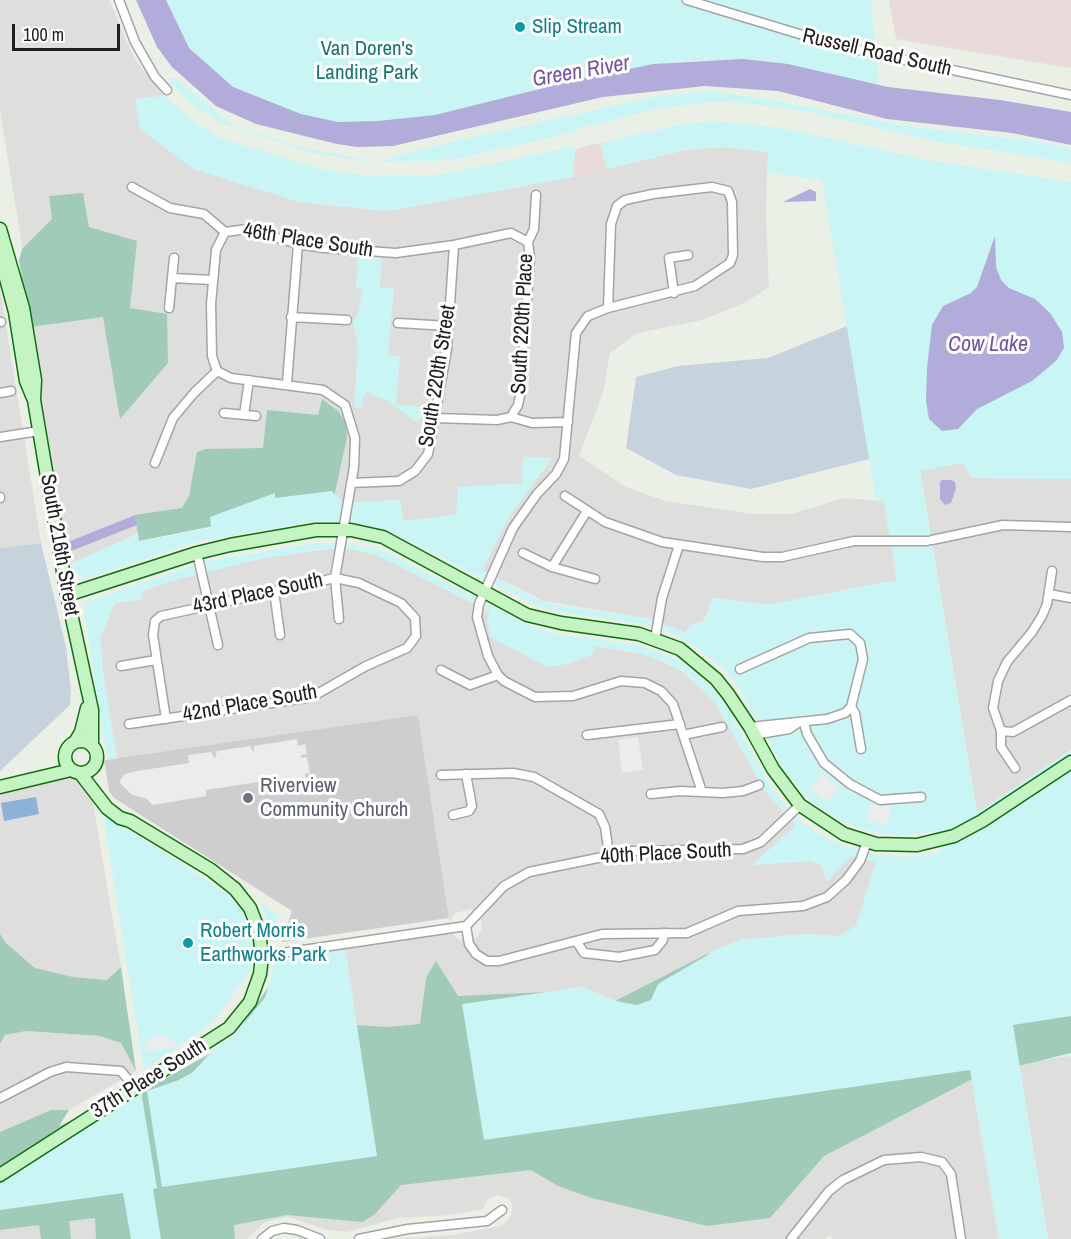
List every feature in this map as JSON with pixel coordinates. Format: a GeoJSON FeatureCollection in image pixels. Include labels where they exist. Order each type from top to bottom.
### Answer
{"type":"FeatureCollection","features":[{"type":"Feature","properties":{"kind":"street"},"geometry":{"type":"LineString","coordinates":[[119,0],[135,42],[155,77],[167,90]]}},
{"type":"Feature","properties":{"kind":"street","name":"Russell Road South"},"geometry":{"type":"LineString","coordinates":[[687,0],[839,46],[1071,95]]}},
{"type":"Feature","properties":{"kind":"street","name":"46th Place South"},"geometry":{"type":"LineString","coordinates":[[132,187],[170,208],[204,214],[225,232],[247,229],[298,244],[388,253],[454,245],[511,233],[528,242]]}},
{"type":"Feature","properties":{"kind":"street"},"geometry":{"type":"LineString","coordinates":[[608,308],[611,224],[617,206],[626,200],[653,194],[724,188],[732,202],[732,261],[725,268],[695,286],[608,308],[588,316],[576,333],[568,422],[561,467],[513,528],[484,592],[477,617],[488,656],[498,675],[514,686],[544,698],[573,696],[621,681],[652,685],[673,704],[702,792]]}},
{"type":"Feature","properties":{"kind":"street","name":"South 220th Place"},"geometry":{"type":"LineString","coordinates":[[511,417],[520,396],[530,256],[528,242],[534,229],[536,195]]}},
{"type":"Feature","properties":{"kind":"street"},"geometry":{"type":"LineString","coordinates":[[0,229],[8,266]]}},
{"type":"Feature","properties":{"kind":"street"},"geometry":{"type":"LineString","coordinates":[[225,232],[216,250],[212,280],[210,340],[217,371],[231,378],[287,383],[323,390],[345,405],[355,438],[351,483],[335,578],[339,619]]}},
{"type":"Feature","properties":{"kind":"street"},"geometry":{"type":"LineString","coordinates":[[287,383],[298,244]]}},
{"type":"Feature","properties":{"kind":"street","name":"South 220th Street"},"geometry":{"type":"LineString","coordinates":[[351,483],[399,480],[415,471],[428,453],[448,326],[454,245]]}},
{"type":"Feature","properties":{"kind":"street"},"geometry":{"type":"LineString","coordinates":[[674,292],[669,258],[688,255]]}},
{"type":"Feature","properties":{"kind":"street"},"geometry":{"type":"LineString","coordinates":[[0,256],[8,266]]}},
{"type":"Feature","properties":{"kind":"street"},"geometry":{"type":"LineString","coordinates":[[169,308],[174,258]]}},
{"type":"Feature","properties":{"kind":"street","name":"South 216th Street"},"geometry":{"type":"LineString","coordinates":[[8,266],[26,381],[34,400],[67,595],[92,710],[92,745]]}},
{"type":"Feature","properties":{"kind":"street"},"geometry":{"type":"LineString","coordinates":[[172,278],[212,280]]}},
{"type":"Feature","properties":{"kind":"street"},"geometry":{"type":"LineString","coordinates":[[291,317],[347,320]]}},
{"type":"Feature","properties":{"kind":"street"},"geometry":{"type":"LineString","coordinates":[[398,323],[448,326]]}},
{"type":"Feature","properties":{"kind":"street"},"geometry":{"type":"LineString","coordinates":[[155,463],[173,418],[217,371]]}},
{"type":"Feature","properties":{"kind":"street"},"geometry":{"type":"LineString","coordinates":[[244,415],[249,380]]}},
{"type":"Feature","properties":{"kind":"street"},"geometry":{"type":"LineString","coordinates":[[0,393],[11,391]]}},
{"type":"Feature","properties":{"kind":"street"},"geometry":{"type":"LineString","coordinates":[[224,413],[256,416]]}},
{"type":"Feature","properties":{"kind":"street"},"geometry":{"type":"LineString","coordinates":[[435,418],[497,420],[511,417],[520,422],[568,422]]}},
{"type":"Feature","properties":{"kind":"street"},"geometry":{"type":"LineString","coordinates":[[0,437],[39,431]]}},
{"type":"Feature","properties":{"kind":"street"},"geometry":{"type":"LineString","coordinates":[[566,496],[610,524],[679,545],[774,558],[854,541],[930,540],[1003,525],[1071,527]]}},
{"type":"Feature","properties":{"kind":"street"},"geometry":{"type":"LineString","coordinates":[[552,567],[587,511]]}},
{"type":"Feature","properties":{"kind":"street"},"geometry":{"type":"LineString","coordinates":[[67,595],[197,553],[316,530],[343,530],[370,534],[396,543],[513,609],[541,619],[622,631],[655,639],[680,649],[716,679],[752,731],[783,784],[800,804],[835,829],[867,842],[910,845],[954,836],[982,821],[1071,762]]}},
{"type":"Feature","properties":{"kind":"street"},"geometry":{"type":"LineString","coordinates":[[655,639],[662,598],[679,545]]}},
{"type":"Feature","properties":{"kind":"street"},"geometry":{"type":"LineString","coordinates":[[197,553],[218,645]]}},
{"type":"Feature","properties":{"kind":"street"},"geometry":{"type":"LineString","coordinates":[[524,553],[552,567],[595,579]]}},
{"type":"Feature","properties":{"kind":"street"},"geometry":{"type":"LineString","coordinates":[[1015,768],[1001,747],[1001,731],[993,708],[998,681],[1007,662],[1032,633],[1047,604],[1052,571]]}},
{"type":"Feature","properties":{"kind":"street","name":"43rd Place South"},"geometry":{"type":"LineString","coordinates":[[156,660],[153,635],[155,621],[166,614],[335,578],[359,583],[401,603],[412,613],[417,626]]}},
{"type":"Feature","properties":{"kind":"street"},"geometry":{"type":"LineString","coordinates":[[274,591],[280,635]]}},
{"type":"Feature","properties":{"kind":"street"},"geometry":{"type":"LineString","coordinates":[[1049,594],[1071,598]]}},
{"type":"Feature","properties":{"kind":"street","name":"42nd Place South"},"geometry":{"type":"LineString","coordinates":[[129,724],[317,694],[366,666],[407,648],[415,641],[417,626]]}},
{"type":"Feature","properties":{"kind":"street"},"geometry":{"type":"LineString","coordinates":[[740,669],[809,638],[850,634],[860,643],[863,658],[851,707],[836,717],[801,723],[789,729],[752,731]]}},
{"type":"Feature","properties":{"kind":"street"},"geometry":{"type":"LineString","coordinates":[[121,666],[156,660],[166,719]]}},
{"type":"Feature","properties":{"kind":"street"},"geometry":{"type":"LineString","coordinates":[[441,670],[470,685],[498,675]]}},
{"type":"Feature","properties":{"kind":"street","name":"South 216th Street"},"geometry":{"type":"LineString","coordinates":[[75,741],[84,723],[87,689]]}},
{"type":"Feature","properties":{"kind":"street"},"geometry":{"type":"LineString","coordinates":[[1001,731],[1013,732],[1071,700]]}},
{"type":"Feature","properties":{"kind":"street"},"geometry":{"type":"LineString","coordinates":[[851,707],[855,713],[861,749]]}},
{"type":"Feature","properties":{"kind":"street"},"geometry":{"type":"LineString","coordinates":[[801,723],[824,763],[850,784],[880,800],[921,797]]}},
{"type":"Feature","properties":{"kind":"street"},"geometry":{"type":"LineString","coordinates":[[587,735],[680,724]]}},
{"type":"Feature","properties":{"kind":"street"},"geometry":{"type":"LineString","coordinates":[[683,735],[722,727]]}},
{"type":"Feature","properties":{"kind":"street"},"geometry":{"type":"LineString","coordinates":[[27,779],[64,756],[75,741],[84,741],[92,745],[97,757],[94,766],[95,776],[104,795],[125,818],[211,870],[235,889],[256,920],[262,956],[466,926],[469,944],[476,954],[487,961],[500,961],[609,933],[687,933],[738,911],[793,907],[817,902],[835,892],[846,880],[867,842]]}},
{"type":"Feature","properties":{"kind":"street"},"geometry":{"type":"LineString","coordinates":[[64,756],[107,808],[120,818],[125,818]]}},
{"type":"Feature","properties":{"kind":"street"},"geometry":{"type":"LineString","coordinates":[[0,787],[27,779],[76,772],[94,766]]}},
{"type":"Feature","properties":{"kind":"street"},"geometry":{"type":"LineString","coordinates":[[441,775],[513,773],[530,776],[563,796],[596,810],[603,821],[609,854]]}},
{"type":"Feature","properties":{"kind":"street"},"geometry":{"type":"LineString","coordinates":[[453,815],[469,811],[472,806],[466,774]]}},
{"type":"Feature","properties":{"kind":"street"},"geometry":{"type":"LineString","coordinates":[[651,794],[732,792],[759,784]]}},
{"type":"Feature","properties":{"kind":"street","name":"40th Place South"},"geometry":{"type":"LineString","coordinates":[[466,926],[504,886],[521,875],[609,854],[651,850],[743,849],[761,842],[800,804]]}},
{"type":"Feature","properties":{"kind":"street"},"geometry":{"type":"LineString","coordinates":[[577,942],[584,952],[619,957],[655,950],[663,940],[664,933]]}},
{"type":"Feature","properties":{"kind":"street","name":"37th Place South"},"geometry":{"type":"LineString","coordinates":[[0,1174],[208,1042],[241,1015],[257,989],[262,956]]}},
{"type":"Feature","properties":{"kind":"street"},"geometry":{"type":"LineString","coordinates":[[0,1098],[50,1072],[66,1067],[121,1071],[135,1088]]}},
{"type":"Feature","properties":{"kind":"street"},"geometry":{"type":"LineString","coordinates":[[791,1239],[829,1191],[843,1180],[884,1160],[932,1158],[947,1167],[954,1189],[961,1239]]}},
{"type":"Feature","properties":{"kind":"street"},"geometry":{"type":"LineString","coordinates":[[359,1239],[421,1227],[487,1221],[502,1210]]}},
{"type":"Feature","properties":{"kind":"street"},"geometry":{"type":"LineString","coordinates":[[262,1239],[272,1231],[284,1228],[297,1230],[320,1239]]}},
{"type":"Feature","properties":{"kind":"shaded area"},"geometry":{"type":"Polygon","coordinates":[[[0,0],[109,0],[134,58],[164,96],[135,99],[299,202],[387,211],[573,177],[686,150],[725,147],[768,152],[766,213],[769,287],[746,302],[702,320],[637,333],[610,353],[604,390],[579,456],[626,487],[665,501],[753,514],[791,514],[844,498],[884,501],[897,580],[768,605],[713,598],[704,621],[690,625],[686,633],[645,618],[544,601],[482,570],[509,516],[552,458],[523,457],[523,483],[456,515],[404,521],[399,500],[343,503],[137,534],[68,565],[66,553],[136,525],[134,515],[65,543],[19,260],[24,258],[0,110],[0,0]]]}},
{"type":"Feature","properties":{"kind":"shaded area"},"geometry":{"type":"Polygon","coordinates":[[[889,0],[1071,0],[1071,68],[896,39],[889,0]]]}},
{"type":"Feature","properties":{"kind":"shaded area"},"geometry":{"type":"Polygon","coordinates":[[[600,143],[607,169],[573,177],[575,149],[600,143]]]}},
{"type":"Feature","properties":{"kind":"shaded area"},"geometry":{"type":"Polygon","coordinates":[[[0,288],[41,543],[0,548],[0,288]]]}},
{"type":"Feature","properties":{"kind":"shaded area"},"geometry":{"type":"Polygon","coordinates":[[[847,326],[881,456],[751,489],[676,475],[626,448],[636,377],[678,366],[768,358],[847,326]]]}},
{"type":"Feature","properties":{"kind":"shaded area"},"geometry":{"type":"Polygon","coordinates":[[[963,463],[972,478],[1071,479],[1071,750],[977,813],[920,470],[963,463]]]}},
{"type":"Feature","properties":{"kind":"shaded area"},"geometry":{"type":"Polygon","coordinates":[[[41,543],[66,647],[71,691],[70,705],[0,771],[0,548],[41,543]]]}},
{"type":"Feature","properties":{"kind":"shaded area"},"geometry":{"type":"Polygon","coordinates":[[[344,547],[380,556],[491,613],[568,664],[593,654],[594,646],[648,655],[682,671],[715,702],[765,791],[796,825],[753,865],[811,861],[821,865],[827,881],[851,856],[876,862],[856,926],[839,936],[805,934],[741,940],[716,950],[658,984],[616,1001],[583,987],[463,1004],[970,1070],[999,1239],[832,1239],[831,1235],[825,1239],[392,1239],[452,1235],[501,1226],[510,1218],[513,1207],[509,1199],[498,1195],[488,1199],[483,1209],[450,1215],[398,1218],[347,1232],[328,1230],[288,1217],[265,1222],[247,1239],[171,1239],[376,1156],[345,948],[451,932],[459,940],[470,941],[477,937],[482,928],[480,916],[471,909],[455,913],[450,923],[418,715],[117,758],[104,680],[100,638],[115,603],[142,599],[140,592],[171,581],[263,558],[344,547]]]}},
{"type":"Feature","properties":{"kind":"shaded area","name":"Riverview Community Church"},"geometry":{"type":"Polygon","coordinates":[[[418,715],[449,918],[282,942],[292,911],[114,798],[109,791],[104,760],[418,715]]]}},
{"type":"Feature","properties":{"kind":"shaded area"},"geometry":{"type":"Polygon","coordinates":[[[638,737],[643,770],[622,773],[618,740],[638,737]]]}},
{"type":"Feature","properties":{"kind":"shaded area"},"geometry":{"type":"Polygon","coordinates":[[[297,739],[298,746],[305,744],[307,754],[301,755],[301,758],[307,757],[310,773],[305,774],[306,781],[287,784],[285,778],[206,790],[206,796],[152,805],[147,799],[131,794],[119,782],[125,774],[189,763],[188,755],[211,752],[215,759],[217,751],[250,746],[254,753],[254,746],[297,739]]]}},
{"type":"Feature","properties":{"kind":"shaded area"},"geometry":{"type":"Polygon","coordinates":[[[822,774],[839,787],[828,802],[810,789],[822,774]]]}},
{"type":"Feature","properties":{"kind":"shaded area"},"geometry":{"type":"Polygon","coordinates":[[[65,776],[81,780],[92,797],[121,967],[107,980],[73,977],[35,968],[6,943],[0,934],[0,794],[65,776]]]}},
{"type":"Feature","properties":{"kind":"shaded area"},"geometry":{"type":"Polygon","coordinates":[[[36,797],[39,814],[4,821],[1,803],[36,797]]]}},
{"type":"Feature","properties":{"kind":"shaded area"},"geometry":{"type":"Polygon","coordinates":[[[870,804],[890,807],[888,825],[867,821],[870,804]]]}},
{"type":"Feature","properties":{"kind":"shaded area"},"geometry":{"type":"Polygon","coordinates":[[[26,1031],[100,1036],[121,1043],[136,1071],[69,1110],[51,1110],[0,1132],[0,1044],[5,1035],[26,1031]]]}},
{"type":"Feature","properties":{"kind":"shaded area"},"geometry":{"type":"Polygon","coordinates":[[[167,1035],[169,1041],[175,1040],[176,1047],[147,1052],[145,1043],[149,1042],[149,1038],[167,1035]]]}},
{"type":"Feature","properties":{"kind":"shaded area"},"geometry":{"type":"Polygon","coordinates":[[[1071,1056],[1071,1239],[1048,1239],[1019,1063],[1071,1056]]]}},
{"type":"Feature","properties":{"kind":"shaded area"},"geometry":{"type":"Polygon","coordinates":[[[124,1193],[131,1239],[71,1239],[65,1201],[124,1193]]]}},
{"type":"Feature","properties":{"kind":"shaded area"},"geometry":{"type":"Polygon","coordinates":[[[36,1205],[41,1239],[0,1239],[0,1210],[36,1205]]]}},
{"type":"Feature","properties":{"kind":"green space","name":"Van Doren's Landing Park"},"geometry":{"type":"Polygon","coordinates":[[[166,0],[871,0],[879,85],[771,62],[693,60],[653,64],[435,115],[378,121],[338,122],[301,114],[232,87],[189,48],[166,0]]]}},
{"type":"Feature","properties":{"kind":"green space"},"geometry":{"type":"Polygon","coordinates":[[[175,78],[234,126],[300,147],[377,162],[312,153],[221,123],[190,103],[167,79],[175,78]]]}},
{"type":"Feature","properties":{"kind":"green space"},"geometry":{"type":"Polygon","coordinates":[[[707,91],[761,98],[906,126],[1040,142],[1071,149],[1071,163],[929,140],[808,112],[745,103],[712,102],[660,108],[577,129],[577,132],[450,160],[379,162],[429,147],[654,97],[707,91]]]}},
{"type":"Feature","properties":{"kind":"green space"},"geometry":{"type":"Polygon","coordinates":[[[164,96],[192,120],[221,138],[321,169],[371,176],[438,175],[576,146],[573,177],[387,211],[299,202],[193,169],[140,129],[135,99],[164,96]]]}},
{"type":"Feature","properties":{"kind":"green space"},"geometry":{"type":"Polygon","coordinates":[[[711,121],[783,128],[927,160],[1071,182],[1071,479],[972,478],[963,463],[920,471],[977,813],[1071,750],[1071,1016],[1013,1025],[1048,1239],[999,1239],[970,1070],[484,1140],[462,1004],[583,987],[616,1001],[637,1005],[651,1000],[658,984],[716,950],[741,940],[805,934],[839,936],[856,926],[876,862],[851,856],[827,881],[821,865],[811,861],[752,865],[796,826],[764,790],[715,702],[689,676],[667,662],[630,651],[595,646],[593,654],[568,664],[547,667],[490,637],[487,620],[490,612],[372,553],[335,547],[260,559],[171,581],[141,591],[143,599],[115,603],[100,638],[104,680],[117,758],[108,760],[85,617],[86,602],[207,561],[310,544],[344,542],[386,552],[530,626],[557,634],[638,645],[674,658],[698,674],[725,705],[774,792],[796,817],[814,831],[844,846],[876,855],[909,857],[942,852],[939,831],[898,836],[868,831],[839,820],[813,803],[786,772],[736,683],[720,665],[691,643],[664,630],[643,624],[560,612],[537,606],[390,531],[352,521],[314,521],[199,541],[87,578],[81,577],[74,570],[73,563],[138,534],[139,541],[211,528],[210,517],[275,493],[275,498],[332,491],[343,503],[400,500],[404,521],[456,515],[458,487],[522,483],[523,457],[552,458],[509,516],[482,570],[539,600],[562,606],[647,618],[685,632],[690,625],[704,621],[713,598],[768,605],[897,580],[884,501],[876,500],[822,180],[768,173],[768,152],[722,147],[685,150],[607,169],[600,143],[679,125],[711,121]]]}},
{"type":"Feature","properties":{"kind":"green space"},"geometry":{"type":"Polygon","coordinates":[[[83,193],[89,227],[137,241],[130,308],[167,314],[168,363],[120,419],[103,317],[30,327],[19,260],[22,249],[52,219],[49,196],[83,193]]]}},
{"type":"Feature","properties":{"kind":"green space"},"geometry":{"type":"Polygon","coordinates":[[[358,256],[382,257],[380,288],[394,288],[388,355],[400,357],[396,404],[429,408],[428,414],[416,422],[385,399],[372,395],[369,390],[363,397],[362,410],[354,406],[358,346],[352,320],[357,316],[363,289],[356,288],[358,256]]]}},
{"type":"Feature","properties":{"kind":"green space"},"geometry":{"type":"Polygon","coordinates":[[[322,399],[338,411],[346,423],[347,437],[333,502],[139,541],[135,515],[182,508],[189,496],[197,452],[205,449],[263,448],[267,410],[318,415],[322,399]]]}},
{"type":"Feature","properties":{"kind":"green space"},"geometry":{"type":"Polygon","coordinates":[[[1071,779],[1071,1053],[978,1076],[824,1156],[770,1218],[707,1226],[592,1198],[558,1186],[531,1170],[401,1185],[374,1215],[362,1222],[287,1215],[234,1225],[235,1239],[96,1239],[95,1218],[69,1221],[71,1239],[41,1239],[39,1225],[0,1230],[0,1132],[51,1110],[69,1110],[59,1126],[157,1083],[231,1042],[282,967],[354,1025],[388,1027],[420,1024],[426,978],[436,961],[458,996],[571,991],[615,1001],[705,955],[796,935],[821,944],[866,930],[940,853],[1000,824],[1071,779]]]}},
{"type":"Feature","properties":{"kind":"green space","name":"Robert Morris Earthworks Park"},"geometry":{"type":"Polygon","coordinates":[[[103,814],[225,892],[241,910],[251,940],[252,967],[215,1020],[144,1070],[103,814]]]}},
{"type":"Feature","properties":{"kind":"green space"},"geometry":{"type":"Polygon","coordinates":[[[259,903],[279,915],[271,938],[266,917],[259,903]]]}},
{"type":"Feature","properties":{"kind":"green space"},"geometry":{"type":"Polygon","coordinates":[[[0,934],[6,943],[35,968],[73,977],[107,980],[121,967],[136,1071],[121,1043],[100,1036],[26,1031],[5,1035],[0,1044],[0,934]]]}},
{"type":"Feature","properties":{"kind":"green space"},"geometry":{"type":"Polygon","coordinates":[[[345,948],[377,1156],[162,1187],[147,1091],[179,1080],[193,1072],[216,1047],[231,1039],[264,999],[270,983],[274,958],[345,948]]]}},
{"type":"Feature","properties":{"kind":"green space"},"geometry":{"type":"Polygon","coordinates":[[[141,1091],[157,1188],[153,1189],[161,1239],[131,1239],[123,1193],[0,1210],[0,1184],[141,1091]]]}},
{"type":"Feature","properties":{"kind":"water"},"geometry":{"type":"Polygon","coordinates":[[[136,0],[166,0],[189,48],[233,87],[301,114],[338,122],[378,121],[435,115],[568,82],[653,64],[743,59],[788,64],[888,87],[1000,100],[1071,112],[1071,145],[1012,133],[887,119],[778,91],[705,86],[603,97],[393,146],[357,147],[337,144],[256,124],[216,106],[172,67],[157,47],[136,0]]]}},
{"type":"Feature","properties":{"kind":"water"},"geometry":{"type":"Polygon","coordinates":[[[810,189],[816,192],[816,201],[783,202],[810,189]]]}},
{"type":"Feature","properties":{"kind":"water","name":"Cow Lake"},"geometry":{"type":"Polygon","coordinates":[[[995,236],[996,267],[1001,280],[1009,288],[1035,299],[1050,313],[1062,332],[1064,348],[1056,361],[1032,381],[977,409],[958,429],[942,431],[929,419],[926,401],[932,325],[943,306],[971,293],[977,287],[995,236]]]}},
{"type":"Feature","properties":{"kind":"water"},"geometry":{"type":"Polygon","coordinates":[[[942,480],[955,482],[956,488],[951,503],[945,505],[940,499],[940,483],[942,480]]]}},
{"type":"Feature","properties":{"kind":"water"},"geometry":{"type":"Polygon","coordinates":[[[135,515],[137,525],[66,553],[65,543],[135,515]]]}},
{"type":"Feature","properties":{"kind":"place","name":"Slip Stream"},"geometry":{"type":"Point","coordinates":[520,27]}},
{"type":"Feature","properties":{"kind":"place","name":"Riverview Community Church"},"geometry":{"type":"Point","coordinates":[248,798]}},
{"type":"Feature","properties":{"kind":"place","name":"Robert Morris Earthworks Park"},"geometry":{"type":"Point","coordinates":[188,943]}},
{"type":"Feature","properties":{"kind":"water label","name":"Green River"},"geometry":{"type":"Point","coordinates":[581,72]}}]}
